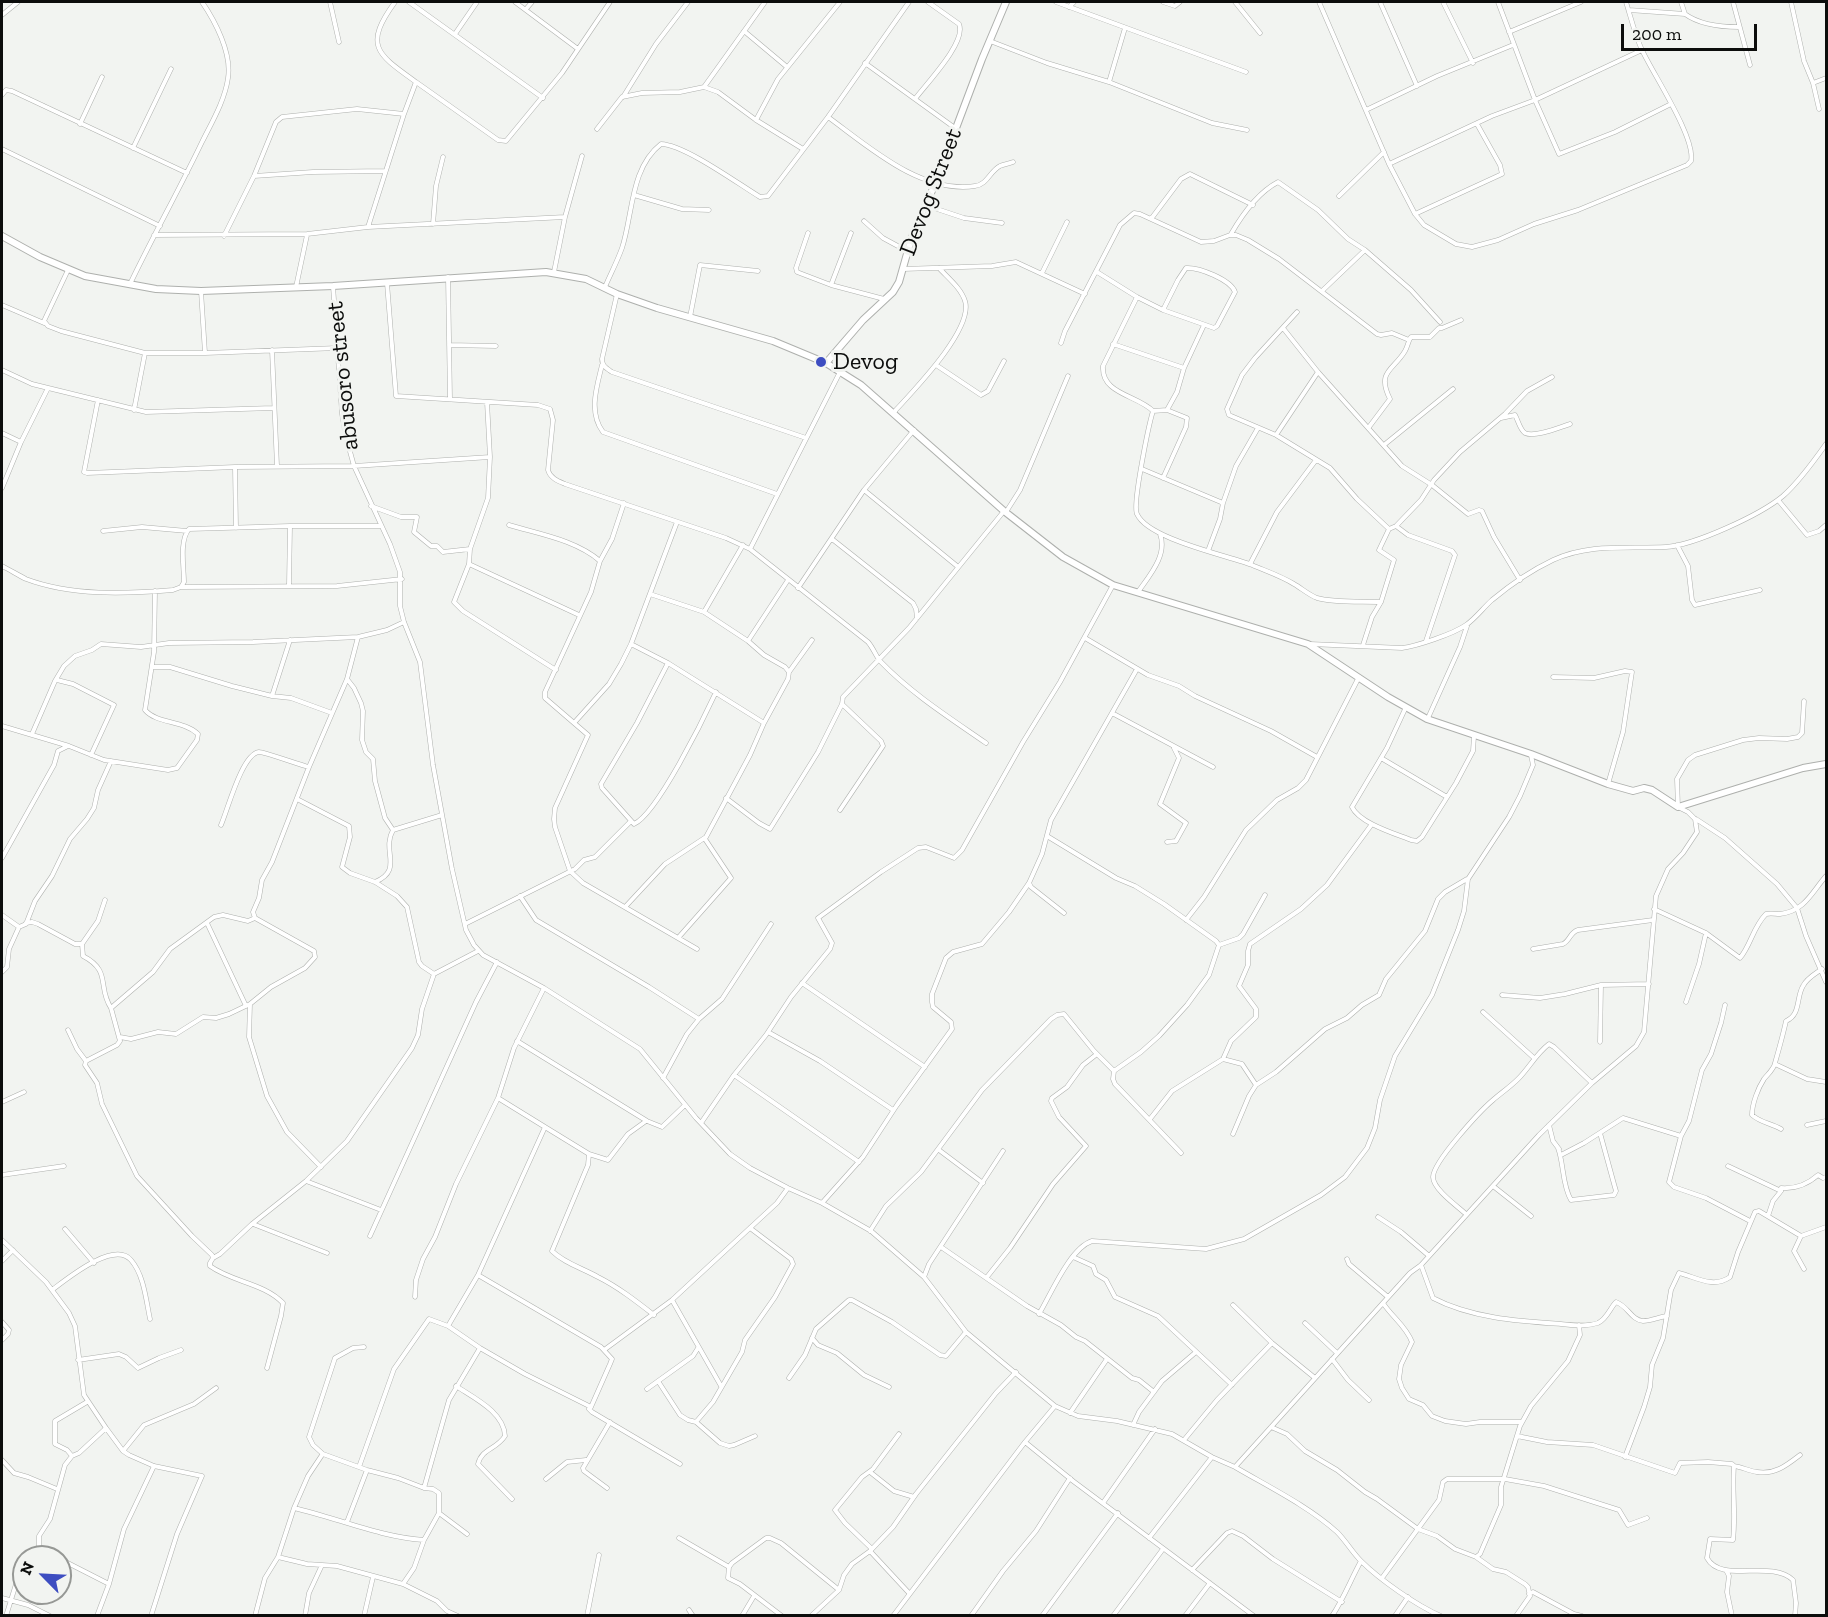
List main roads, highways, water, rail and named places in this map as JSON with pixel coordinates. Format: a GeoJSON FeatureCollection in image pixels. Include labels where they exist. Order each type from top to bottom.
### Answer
{"type":"FeatureCollection","features":[{"type":"Feature","properties":{"kind":"place","name":"Devog"},"geometry":{"type":"Point","coordinates":[821,362]}}]}
